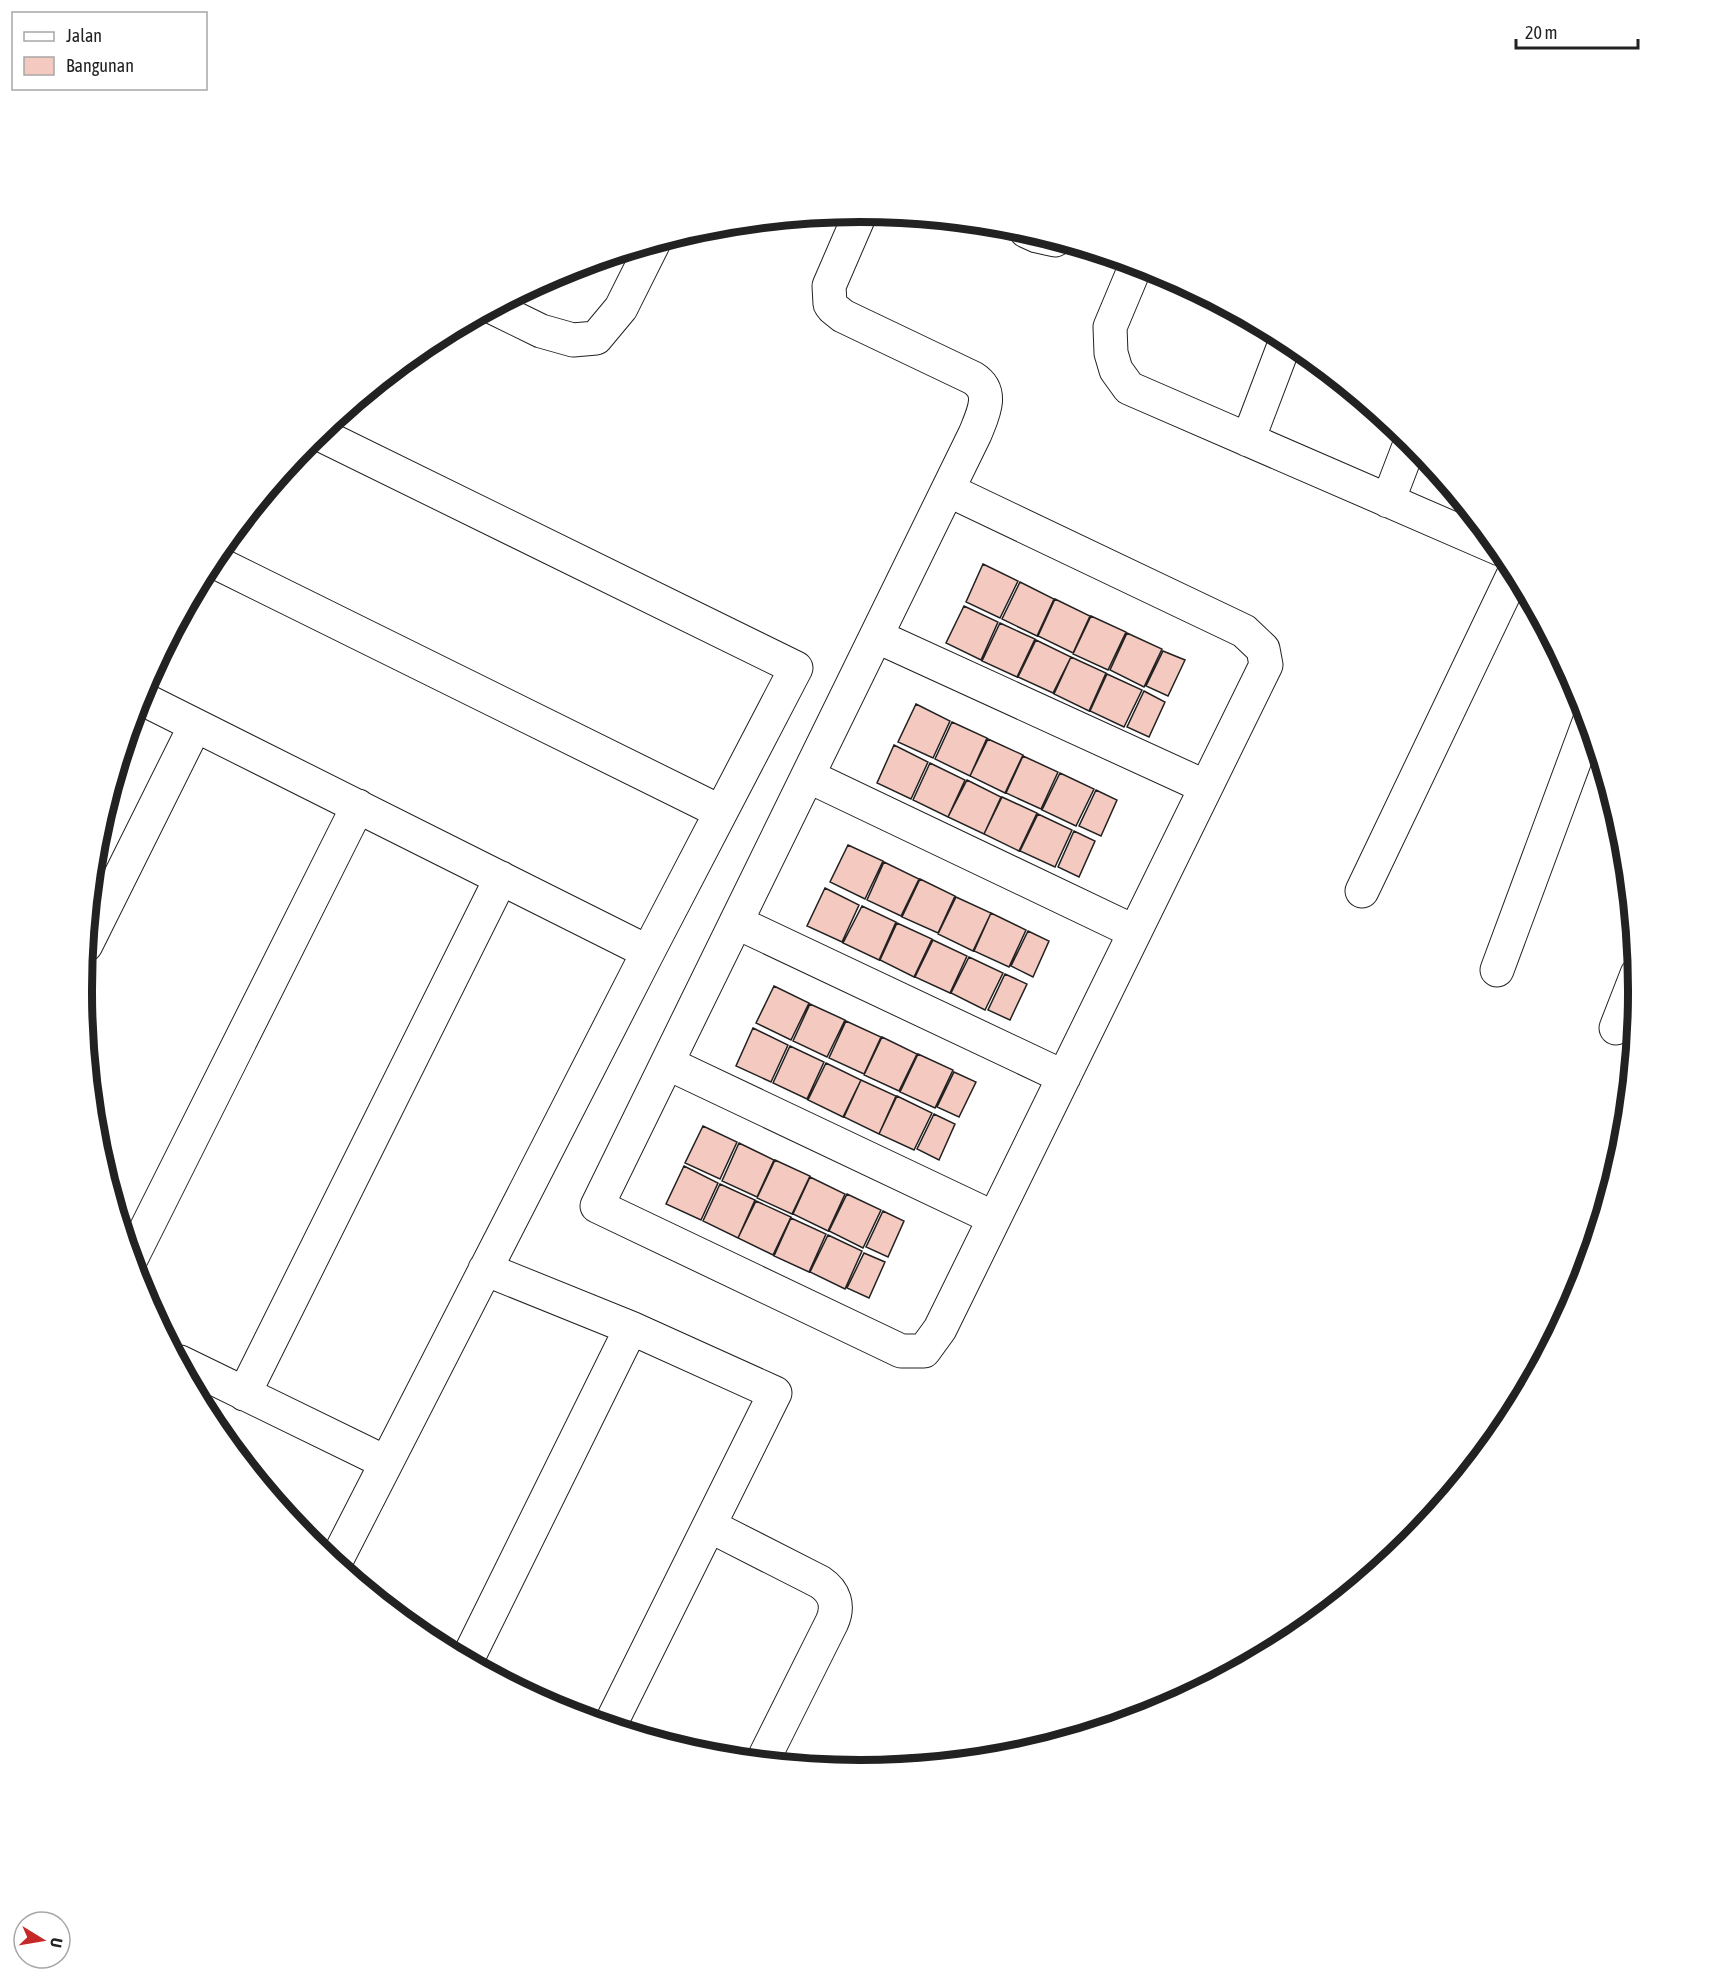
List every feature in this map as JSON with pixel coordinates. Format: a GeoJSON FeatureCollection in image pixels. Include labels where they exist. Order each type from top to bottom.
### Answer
{"type":"FeatureCollection","features":[{"type":"Feature","properties":{"kind":"street"},"geometry":{"type":"LineString","coordinates":[[857,222],[829,286],[829,298],[833,308],[854,321],[973,378],[986,391],[986,405],[948,490],[597,1206],[901,1351],[924,1351],[940,1329],[1266,665],[1263,649],[1244,631],[948,490]]}},
{"type":"Feature","properties":{"kind":"street"},"geometry":{"type":"LineString","coordinates":[[501,312],[541,332],[573,340],[596,338],[621,308],[649,253]]}},
{"type":"Feature","properties":{"kind":"street"},"geometry":{"type":"LineString","coordinates":[[1133,273],[1110,327],[1111,353],[1116,370],[1129,388],[1483,542]]}},
{"type":"Feature","properties":{"kind":"street"},"geometry":{"type":"LineString","coordinates":[[1248,440],[1283,349]]}},
{"type":"Feature","properties":{"kind":"street"},"geometry":{"type":"LineString","coordinates":[[327,438],[796,668],[339,1555]]}},
{"type":"Feature","properties":{"kind":"street"},"geometry":{"type":"LineString","coordinates":[[1388,501],[1407,452]]}},
{"type":"Feature","properties":{"kind":"street"},"geometry":{"type":"LineString","coordinates":[[221,565],[721,812]]}},
{"type":"Feature","properties":{"kind":"street"},"geometry":{"type":"LineString","coordinates":[[1362,891],[1510,581]]}},
{"type":"Feature","properties":{"kind":"street"},"geometry":{"type":"LineString","coordinates":[[876,636],[1206,788]]}},
{"type":"Feature","properties":{"kind":"street"},"geometry":{"type":"LineString","coordinates":[[148,702],[648,952]]}},
{"type":"Feature","properties":{"kind":"street"},"geometry":{"type":"LineString","coordinates":[[94,928],[195,726]]}},
{"type":"Feature","properties":{"kind":"street"},"geometry":{"type":"LineString","coordinates":[[1497,970],[1584,733]]}},
{"type":"Feature","properties":{"kind":"street"},"geometry":{"type":"LineString","coordinates":[[808,776],[1135,932]]}},
{"type":"Feature","properties":{"kind":"street"},"geometry":{"type":"LineString","coordinates":[[136,1249],[358,806]]}},
{"type":"Feature","properties":{"kind":"street"},"geometry":{"type":"LineString","coordinates":[[244,1394],[501,878]]}},
{"type":"Feature","properties":{"kind":"street"},"geometry":{"type":"LineString","coordinates":[[736,922],[1064,1077]]}},
{"type":"Feature","properties":{"kind":"street"},"geometry":{"type":"LineString","coordinates":[[1616,1028],[1628,997]]}},
{"type":"Feature","properties":{"kind":"street"},"geometry":{"type":"LineString","coordinates":[[667,1063],[994,1218]]}},
{"type":"Feature","properties":{"kind":"street"},"geometry":{"type":"LineString","coordinates":[[485,1269],[632,1328],[775,1391],[613,1719]]}},
{"type":"Feature","properties":{"kind":"street"},"geometry":{"type":"LineString","coordinates":[[470,1653],[632,1328]]}},
{"type":"Feature","properties":{"kind":"street"},"geometry":{"type":"LineString","coordinates":[[190,1367],[385,1462]]}},
{"type":"Feature","properties":{"kind":"street"},"geometry":{"type":"LineString","coordinates":[[710,1526],[820,1582],[828,1587],[835,1600],[835,1615],[832,1622],[767,1754]]}},
{"type":"Feature","properties":{"kind":"building"},"geometry":{"type":"Polygon","coordinates":[[[983,564],[1018,581],[1000,618],[966,602],[983,564]]]}},
{"type":"Feature","properties":{"kind":"building"},"geometry":{"type":"Polygon","coordinates":[[[1020,582],[1054,599],[1037,636],[1002,619],[1020,582]]]}},
{"type":"Feature","properties":{"kind":"building"},"geometry":{"type":"Polygon","coordinates":[[[1055,599],[1090,616],[1073,653],[1038,636],[1055,599]]]}},
{"type":"Feature","properties":{"kind":"building"},"geometry":{"type":"Polygon","coordinates":[[[964,606],[998,622],[981,660],[946,643],[964,606]]]}},
{"type":"Feature","properties":{"kind":"building"},"geometry":{"type":"Polygon","coordinates":[[[1091,616],[1126,632],[1108,670],[1073,654],[1091,616]]]}},
{"type":"Feature","properties":{"kind":"building"},"geometry":{"type":"Polygon","coordinates":[[[1000,623],[1035,639],[1017,677],[982,661],[1000,623]]]}},
{"type":"Feature","properties":{"kind":"building"},"geometry":{"type":"Polygon","coordinates":[[[1127,633],[1162,649],[1144,687],[1110,670],[1127,633]]]}},
{"type":"Feature","properties":{"kind":"building"},"geometry":{"type":"Polygon","coordinates":[[[1036,640],[1071,657],[1053,693],[1018,677],[1036,640]]]}},
{"type":"Feature","properties":{"kind":"building"},"geometry":{"type":"Polygon","coordinates":[[[1163,651],[1185,660],[1168,696],[1146,686],[1163,651]]]}},
{"type":"Feature","properties":{"kind":"building"},"geometry":{"type":"Polygon","coordinates":[[[1071,657],[1106,673],[1089,711],[1054,694],[1071,657]]]}},
{"type":"Feature","properties":{"kind":"building"},"geometry":{"type":"Polygon","coordinates":[[[1107,674],[1142,690],[1124,727],[1090,711],[1107,674]]]}},
{"type":"Feature","properties":{"kind":"building"},"geometry":{"type":"Polygon","coordinates":[[[1144,691],[1165,702],[1149,737],[1127,727],[1144,691]]]}},
{"type":"Feature","properties":{"kind":"building"},"geometry":{"type":"Polygon","coordinates":[[[916,704],[950,721],[933,758],[898,742],[916,704]]]}},
{"type":"Feature","properties":{"kind":"building"},"geometry":{"type":"Polygon","coordinates":[[[952,722],[987,738],[970,776],[935,759],[952,722]]]}},
{"type":"Feature","properties":{"kind":"building"},"geometry":{"type":"Polygon","coordinates":[[[988,739],[1023,755],[1005,793],[970,776],[988,739]]]}},
{"type":"Feature","properties":{"kind":"building"},"geometry":{"type":"Polygon","coordinates":[[[894,745],[928,762],[911,799],[877,783],[894,745]]]}},
{"type":"Feature","properties":{"kind":"building"},"geometry":{"type":"Polygon","coordinates":[[[1023,756],[1058,772],[1041,809],[1006,793],[1023,756]]]}},
{"type":"Feature","properties":{"kind":"building"},"geometry":{"type":"Polygon","coordinates":[[[930,763],[965,780],[948,817],[913,800],[930,763]]]}},
{"type":"Feature","properties":{"kind":"building"},"geometry":{"type":"Polygon","coordinates":[[[1060,773],[1094,789],[1076,826],[1042,810],[1060,773]]]}},
{"type":"Feature","properties":{"kind":"building"},"geometry":{"type":"Polygon","coordinates":[[[967,780],[1001,797],[984,834],[948,817],[967,780]]]}},
{"type":"Feature","properties":{"kind":"building"},"geometry":{"type":"Polygon","coordinates":[[[1096,790],[1117,800],[1101,836],[1079,826],[1096,790]]]}},
{"type":"Feature","properties":{"kind":"building"},"geometry":{"type":"Polygon","coordinates":[[[1002,797],[1037,813],[1019,851],[984,834],[1002,797]]]}},
{"type":"Feature","properties":{"kind":"building"},"geometry":{"type":"Polygon","coordinates":[[[1038,814],[1072,830],[1055,867],[1020,851],[1038,814]]]}},
{"type":"Feature","properties":{"kind":"building"},"geometry":{"type":"Polygon","coordinates":[[[1074,831],[1095,841],[1079,877],[1058,867],[1074,831]]]}},
{"type":"Feature","properties":{"kind":"building"},"geometry":{"type":"Polygon","coordinates":[[[848,845],[883,861],[865,899],[830,882],[848,845]]]}},
{"type":"Feature","properties":{"kind":"building"},"geometry":{"type":"Polygon","coordinates":[[[884,862],[919,879],[901,916],[867,900],[884,862]]]}},
{"type":"Feature","properties":{"kind":"building"},"geometry":{"type":"Polygon","coordinates":[[[920,879],[955,896],[938,933],[902,917],[920,879]]]}},
{"type":"Feature","properties":{"kind":"building"},"geometry":{"type":"Polygon","coordinates":[[[825,888],[859,905],[842,942],[807,926],[825,888]]]}},
{"type":"Feature","properties":{"kind":"building"},"geometry":{"type":"Polygon","coordinates":[[[956,897],[991,913],[973,951],[938,934],[956,897]]]}},
{"type":"Feature","properties":{"kind":"building"},"geometry":{"type":"Polygon","coordinates":[[[862,906],[896,922],[879,960],[843,943],[862,906]]]}},
{"type":"Feature","properties":{"kind":"building"},"geometry":{"type":"Polygon","coordinates":[[[991,913],[1026,930],[1009,967],[974,951],[991,913]]]}},
{"type":"Feature","properties":{"kind":"building"},"geometry":{"type":"Polygon","coordinates":[[[897,923],[932,939],[914,977],[880,960],[897,923]]]}},
{"type":"Feature","properties":{"kind":"building"},"geometry":{"type":"Polygon","coordinates":[[[1028,931],[1049,941],[1033,977],[1011,966],[1028,931]]]}},
{"type":"Feature","properties":{"kind":"building"},"geometry":{"type":"Polygon","coordinates":[[[933,940],[967,956],[950,993],[915,977],[933,940]]]}},
{"type":"Feature","properties":{"kind":"building"},"geometry":{"type":"Polygon","coordinates":[[[969,957],[1003,973],[985,1010],[951,993],[969,957]]]}},
{"type":"Feature","properties":{"kind":"building"},"geometry":{"type":"Polygon","coordinates":[[[1005,974],[1027,984],[1010,1020],[988,1010],[1005,974]]]}},
{"type":"Feature","properties":{"kind":"building"},"geometry":{"type":"Polygon","coordinates":[[[774,986],[809,1003],[791,1040],[756,1023],[774,986]]]}},
{"type":"Feature","properties":{"kind":"building"},"geometry":{"type":"Polygon","coordinates":[[[810,1004],[845,1020],[827,1057],[793,1041],[810,1004]]]}},
{"type":"Feature","properties":{"kind":"building"},"geometry":{"type":"Polygon","coordinates":[[[846,1021],[881,1037],[864,1074],[829,1058],[846,1021]]]}},
{"type":"Feature","properties":{"kind":"building"},"geometry":{"type":"Polygon","coordinates":[[[753,1028],[788,1045],[771,1082],[736,1066],[753,1028]]]}},
{"type":"Feature","properties":{"kind":"building"},"geometry":{"type":"Polygon","coordinates":[[[882,1037],[917,1054],[899,1091],[864,1075],[882,1037]]]}},
{"type":"Feature","properties":{"kind":"building"},"geometry":{"type":"Polygon","coordinates":[[[790,1046],[824,1062],[807,1099],[773,1083],[790,1046]]]}},
{"type":"Feature","properties":{"kind":"building"},"geometry":{"type":"Polygon","coordinates":[[[918,1054],[953,1070],[935,1108],[900,1092],[918,1054]]]}},
{"type":"Feature","properties":{"kind":"building"},"geometry":{"type":"Polygon","coordinates":[[[826,1063],[861,1080],[843,1117],[808,1100],[826,1063]]]}},
{"type":"Feature","properties":{"kind":"building"},"geometry":{"type":"Polygon","coordinates":[[[954,1072],[976,1082],[959,1117],[937,1107],[954,1072]]]}},
{"type":"Feature","properties":{"kind":"building"},"geometry":{"type":"Polygon","coordinates":[[[861,1080],[896,1096],[879,1134],[844,1117],[861,1080]]]}},
{"type":"Feature","properties":{"kind":"building"},"geometry":{"type":"Polygon","coordinates":[[[897,1096],[932,1113],[914,1150],[879,1134],[897,1096]]]}},
{"type":"Feature","properties":{"kind":"building"},"geometry":{"type":"Polygon","coordinates":[[[934,1114],[955,1124],[939,1160],[917,1149],[934,1114]]]}},
{"type":"Feature","properties":{"kind":"building"},"geometry":{"type":"Polygon","coordinates":[[[703,1126],[737,1142],[720,1179],[685,1163],[703,1126]]]}},
{"type":"Feature","properties":{"kind":"building"},"geometry":{"type":"Polygon","coordinates":[[[739,1143],[774,1160],[757,1197],[722,1181],[739,1143]]]}},
{"type":"Feature","properties":{"kind":"building"},"geometry":{"type":"Polygon","coordinates":[[[775,1160],[810,1176],[792,1214],[757,1198],[775,1160]]]}},
{"type":"Feature","properties":{"kind":"building"},"geometry":{"type":"Polygon","coordinates":[[[684,1166],[718,1183],[701,1220],[666,1204],[684,1166]]]}},
{"type":"Feature","properties":{"kind":"building"},"geometry":{"type":"Polygon","coordinates":[[[810,1177],[845,1194],[828,1231],[793,1214],[810,1177]]]}},
{"type":"Feature","properties":{"kind":"building"},"geometry":{"type":"Polygon","coordinates":[[[720,1184],[755,1200],[738,1238],[703,1221],[720,1184]]]}},
{"type":"Feature","properties":{"kind":"building"},"geometry":{"type":"Polygon","coordinates":[[[847,1194],[881,1210],[863,1248],[829,1231],[847,1194]]]}},
{"type":"Feature","properties":{"kind":"building"},"geometry":{"type":"Polygon","coordinates":[[[756,1201],[791,1217],[773,1255],[738,1238],[756,1201]]]}},
{"type":"Feature","properties":{"kind":"building"},"geometry":{"type":"Polygon","coordinates":[[[883,1211],[904,1221],[888,1257],[866,1247],[883,1211]]]}},
{"type":"Feature","properties":{"kind":"building"},"geometry":{"type":"Polygon","coordinates":[[[791,1218],[826,1234],[809,1272],[774,1256],[791,1218]]]}},
{"type":"Feature","properties":{"kind":"building"},"geometry":{"type":"Polygon","coordinates":[[[828,1235],[862,1251],[845,1289],[810,1272],[828,1235]]]}},
{"type":"Feature","properties":{"kind":"building"},"geometry":{"type":"Polygon","coordinates":[[[864,1253],[885,1262],[869,1298],[847,1288],[864,1253]]]}}]}
